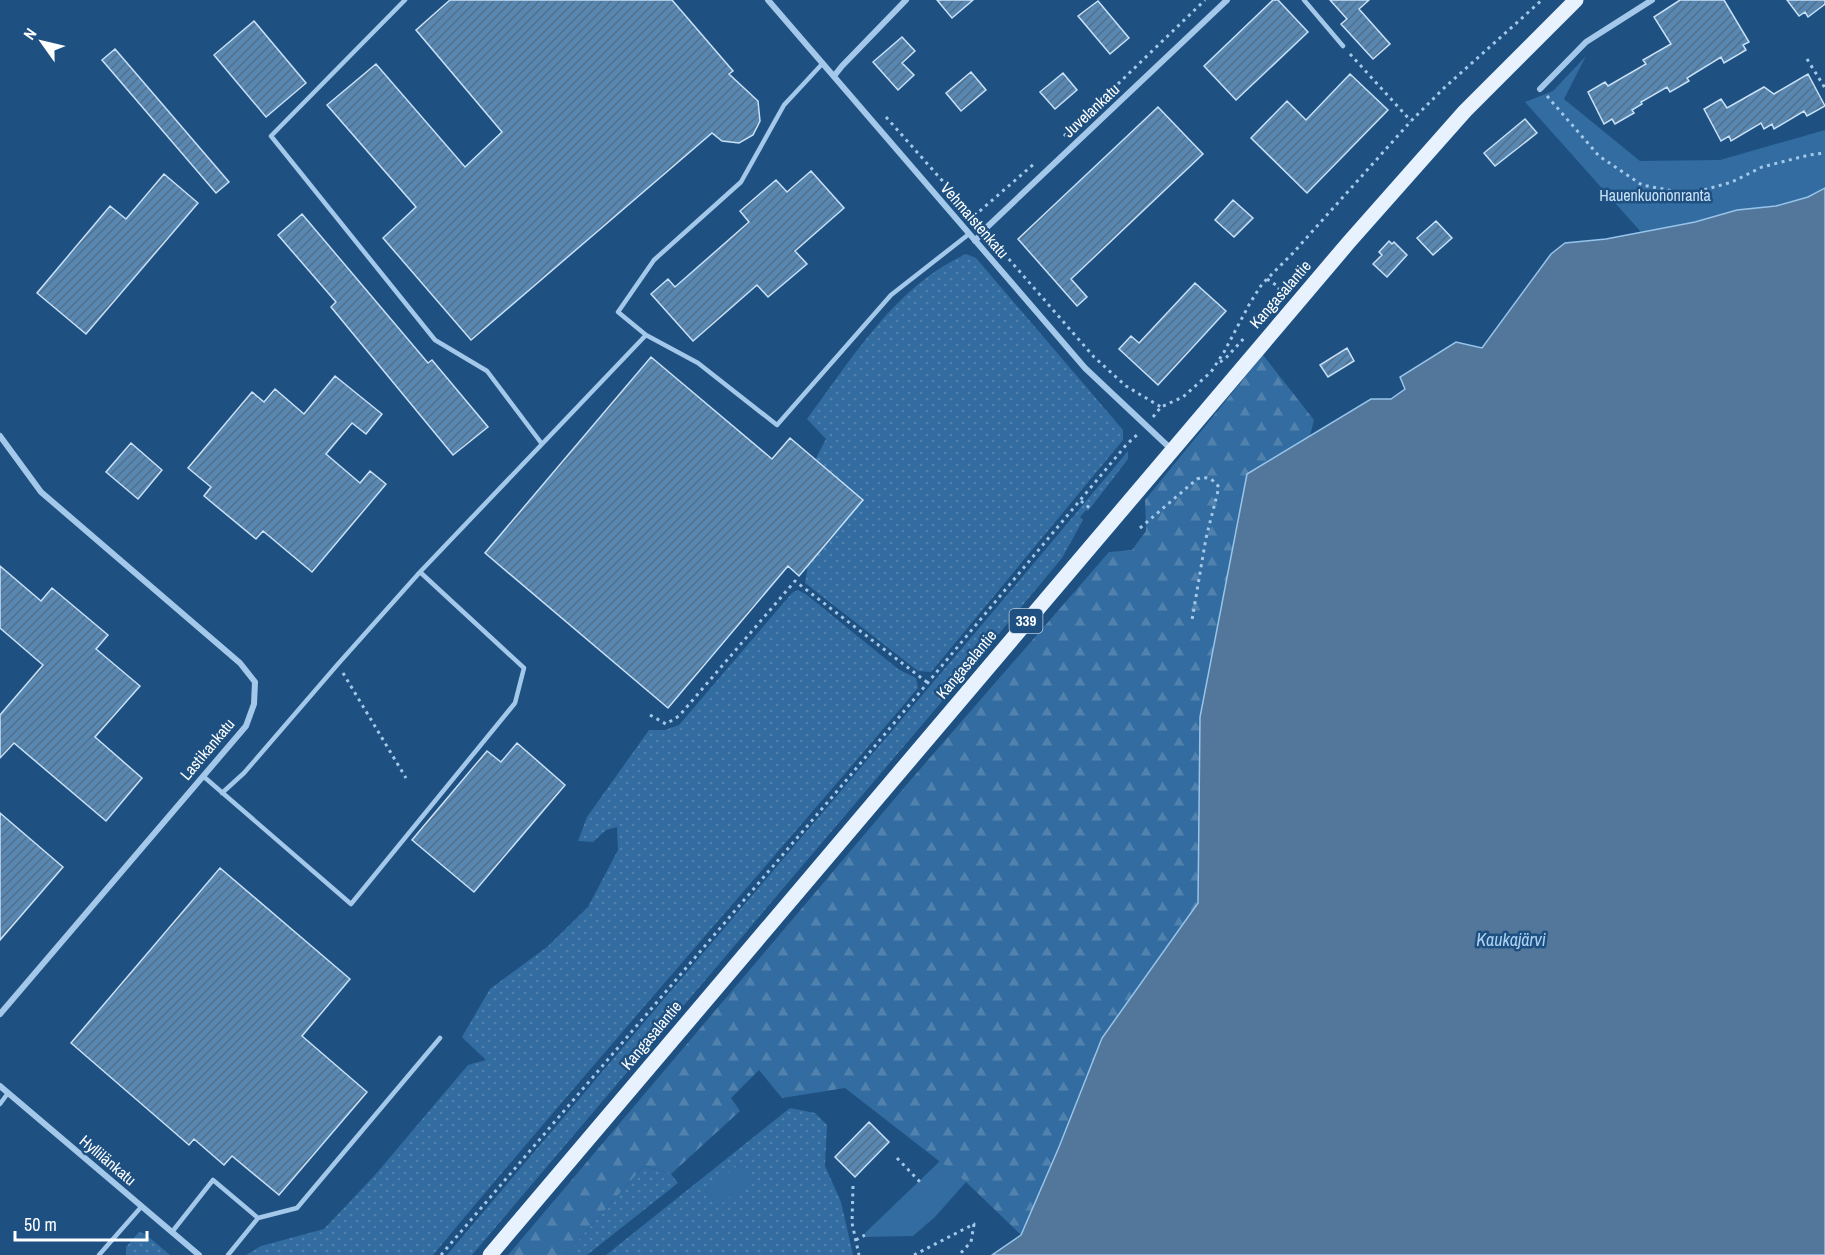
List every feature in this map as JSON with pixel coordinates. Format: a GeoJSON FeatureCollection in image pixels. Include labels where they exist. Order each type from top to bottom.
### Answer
{"type":"FeatureCollection","features":[{"type":"Feature","properties":{"kind":"main road","name":"Kangasalantie"},"geometry":{"type":"LineString","coordinates":[[490,1255],[1171,449],[1427,153],[1465,111],[1576,0]]}},
{"type":"Feature","properties":{"kind":"street","name":"Vehmaistenkatu"},"geometry":{"type":"LineString","coordinates":[[768,0],[1085,368],[1171,449]]}},
{"type":"Feature","properties":{"kind":"street"},"geometry":{"type":"LineString","coordinates":[[834,76],[906,0]]}},
{"type":"Feature","properties":{"kind":"street","name":"Juvelankatu"},"geometry":{"type":"LineString","coordinates":[[975,241],[1227,0]]}},
{"type":"Feature","properties":{"kind":"street"},"geometry":{"type":"LineString","coordinates":[[1540,89],[1586,42],[1652,0]]}},
{"type":"Feature","properties":{"kind":"street","name":"Lastikankatu"},"geometry":{"type":"LineString","coordinates":[[0,436],[40,492],[240,663],[255,682],[254,704],[246,726],[0,1014]]}},
{"type":"Feature","properties":{"kind":"street","name":"Hyllilänkatu"},"geometry":{"type":"LineString","coordinates":[[0,1086],[199,1255]]}},
{"type":"Feature","properties":{"kind":"lane"},"geometry":{"type":"LineString","coordinates":[[405,0],[271,136],[435,340],[488,371],[542,444]]}},
{"type":"Feature","properties":{"kind":"lane"},"geometry":{"type":"LineString","coordinates":[[1304,0],[1343,46]]}},
{"type":"Feature","properties":{"kind":"lane"},"geometry":{"type":"LineString","coordinates":[[823,63],[784,105],[741,182],[654,260],[618,312],[646,335],[698,363],[777,425],[891,294],[969,234]]}},
{"type":"Feature","properties":{"kind":"lane"},"geometry":{"type":"LineString","coordinates":[[222,793],[244,773],[420,573],[646,335]]}},
{"type":"Feature","properties":{"kind":"lane"},"geometry":{"type":"LineString","coordinates":[[202,776],[351,904],[515,703],[524,668],[420,573]]}},
{"type":"Feature","properties":{"kind":"lane"},"geometry":{"type":"LineString","coordinates":[[228,1255],[258,1218],[297,1208],[440,1038]]}},
{"type":"Feature","properties":{"kind":"lane"},"geometry":{"type":"LineString","coordinates":[[0,1104],[8,1094]]}},
{"type":"Feature","properties":{"kind":"lane"},"geometry":{"type":"LineString","coordinates":[[172,1232],[213,1180],[258,1218]]}},
{"type":"Feature","properties":{"kind":"lane"},"geometry":{"type":"LineString","coordinates":[[99,1255],[142,1206]]}},
{"type":"Feature","properties":{"kind":"path"},"geometry":{"type":"LineString","coordinates":[[1062,138],[1205,0]]}},
{"type":"Feature","properties":{"kind":"path"},"geometry":{"type":"LineString","coordinates":[[441,1255],[1127,444],[1146,426],[1161,407],[1183,397],[1211,372],[1250,303],[1267,279],[1411,121],[1542,0]]}},
{"type":"Feature","properties":{"kind":"path"},"geometry":{"type":"LineString","coordinates":[[1343,46],[1411,121]]}},
{"type":"Feature","properties":{"kind":"path"},"geometry":{"type":"LineString","coordinates":[[1807,59],[1825,88]]}},
{"type":"Feature","properties":{"kind":"path"},"geometry":{"type":"LineString","coordinates":[[1540,89],[1599,156],[1641,185],[1689,194],[1731,182],[1761,167],[1825,153]]}},
{"type":"Feature","properties":{"kind":"path"},"geometry":{"type":"LineString","coordinates":[[880,110],[1095,357],[1126,386],[1161,407]]}},
{"type":"Feature","properties":{"kind":"path"},"geometry":{"type":"LineString","coordinates":[[974,216],[1037,162]]}},
{"type":"Feature","properties":{"kind":"path"},"geometry":{"type":"LineString","coordinates":[[1267,279],[1279,287],[1275,303]]}},
{"type":"Feature","properties":{"kind":"path"},"geometry":{"type":"LineString","coordinates":[[1140,528],[1197,479],[1205,477],[1213,479],[1219,487],[1206,538],[1191,620]]}},
{"type":"Feature","properties":{"kind":"path"},"geometry":{"type":"LineString","coordinates":[[1080,500],[1091,509]]}},
{"type":"Feature","properties":{"kind":"path"},"geometry":{"type":"LineString","coordinates":[[650,716],[666,724],[679,716],[795,581],[927,683]]}},
{"type":"Feature","properties":{"kind":"path"},"geometry":{"type":"LineString","coordinates":[[338,664],[406,778]]}},
{"type":"Feature","properties":{"kind":"path"},"geometry":{"type":"LineString","coordinates":[[897,1158],[920,1182]]}},
{"type":"Feature","properties":{"kind":"path"},"geometry":{"type":"LineString","coordinates":[[853,1186],[852,1223],[859,1255]]}},
{"type":"Feature","properties":{"kind":"path"},"geometry":{"type":"LineString","coordinates":[[914,1255],[974,1224],[971,1242],[959,1255]]}},
{"type":"Feature","properties":{"kind":"path"},"geometry":{"type":"LineString","coordinates":[[856,1240],[866,1235]]}},
{"type":"Feature","properties":{"kind":"green space","name":"Hauenkuononranta"},"geometry":{"type":"Polygon","coordinates":[[[1586,56],[1564,99],[1640,161],[1720,160],[1825,130],[1825,188],[1808,197],[1776,206],[1737,210],[1695,222],[1641,232],[1525,102],[1553,91],[1586,56]]]}},
{"type":"Feature","properties":{"kind":"green space"},"geometry":{"type":"Polygon","coordinates":[[[966,254],[976,258],[1123,430],[1123,440],[931,672],[918,671],[805,583],[815,460],[826,439],[807,419],[858,349],[896,305],[940,268],[966,254]]]}},
{"type":"Feature","properties":{"kind":"green space"},"geometry":{"type":"Polygon","coordinates":[[[1263,355],[1314,420],[1310,436],[1247,474],[1200,717],[1198,903],[1102,1038],[1021,1235],[966,1182],[845,1088],[782,1098],[759,1070],[731,1098],[740,1111],[671,1174],[644,1166],[565,1255],[508,1255],[908,783],[1109,552],[1132,550],[1146,531],[1145,500],[1263,355]]]}},
{"type":"Feature","properties":{"kind":"green space"},"geometry":{"type":"Polygon","coordinates":[[[1128,451],[1128,459],[1088,511],[1086,510],[1080,517],[1083,520],[1062,558],[983,653],[472,1255],[447,1255],[958,652],[1128,451]]]}},
{"type":"Feature","properties":{"kind":"green space"},"geometry":{"type":"Polygon","coordinates":[[[798,590],[898,669],[916,678],[918,688],[433,1255],[246,1255],[261,1246],[324,1229],[375,1175],[468,1065],[486,1060],[462,1037],[490,989],[547,947],[588,907],[618,850],[617,827],[606,830],[593,842],[578,841],[587,817],[649,730],[665,730],[679,725],[792,593],[798,590]]]}},
{"type":"Feature","properties":{"kind":"green space"},"geometry":{"type":"Polygon","coordinates":[[[790,1108],[815,1113],[827,1125],[825,1166],[841,1202],[853,1255],[606,1255],[790,1108]]]}},
{"type":"Feature","properties":{"kind":"green space"},"geometry":{"type":"Polygon","coordinates":[[[940,1161],[966,1182],[935,1217],[913,1236],[866,1237],[865,1233],[940,1161]]]}},
{"type":"Feature","properties":{"kind":"green space"},"geometry":{"type":"Polygon","coordinates":[[[742,1162],[754,1178],[717,1207],[705,1191],[742,1162]]]}},
{"type":"Feature","properties":{"kind":"green space"},"geometry":{"type":"Polygon","coordinates":[[[644,1166],[671,1174],[678,1183],[587,1255],[565,1255],[644,1166]]]}},
{"type":"Feature","properties":{"kind":"green space"},"geometry":{"type":"Polygon","coordinates":[[[139,1232],[145,1234],[170,1255],[126,1255],[126,1247],[139,1232]]]}},
{"type":"Feature","properties":{"kind":"water","name":"Kaukajärvi"},"geometry":{"type":"Polygon","coordinates":[[[1825,188],[1825,1255],[992,1255],[1021,1235],[1102,1038],[1198,903],[1200,717],[1247,474],[1371,399],[1391,399],[1405,389],[1400,377],[1456,342],[1482,348],[1551,254],[1565,243],[1606,239],[1695,222],[1737,210],[1776,206],[1808,197],[1825,188]]]}},
{"type":"Feature","properties":{"kind":"building"},"geometry":{"type":"Polygon","coordinates":[[[450,0],[672,0],[733,71],[729,74],[758,101],[760,121],[753,135],[739,143],[722,141],[712,133],[471,340],[383,238],[416,207],[327,105],[376,64],[465,167],[502,132],[416,30],[450,0]]]}},
{"type":"Feature","properties":{"kind":"building"},"geometry":{"type":"Polygon","coordinates":[[[937,0],[973,0],[952,18],[937,0]]]}},
{"type":"Feature","properties":{"kind":"building"},"geometry":{"type":"Polygon","coordinates":[[[1273,0],[1278,0],[1308,32],[1236,100],[1204,66],[1273,0]]]}},
{"type":"Feature","properties":{"kind":"building"},"geometry":{"type":"Polygon","coordinates":[[[1330,0],[1369,0],[1359,9],[1390,44],[1373,59],[1341,24],[1347,19],[1330,0]]]}},
{"type":"Feature","properties":{"kind":"building"},"geometry":{"type":"Polygon","coordinates":[[[1680,0],[1724,0],[1749,42],[1743,45],[1746,50],[1724,63],[1721,57],[1687,78],[1689,81],[1670,92],[1667,87],[1641,102],[1642,104],[1632,110],[1634,113],[1615,124],[1612,119],[1604,124],[1588,92],[1605,82],[1608,86],[1646,64],[1643,60],[1671,44],[1654,17],[1680,0]]]}},
{"type":"Feature","properties":{"kind":"building"},"geometry":{"type":"Polygon","coordinates":[[[1787,0],[1825,0],[1825,4],[1808,17],[1805,12],[1799,16],[1787,0]]]}},
{"type":"Feature","properties":{"kind":"building"},"geometry":{"type":"Polygon","coordinates":[[[1098,1],[1129,38],[1110,54],[1078,16],[1098,1]]]}},
{"type":"Feature","properties":{"kind":"building"},"geometry":{"type":"Polygon","coordinates":[[[254,21],[306,83],[266,117],[214,55],[254,21]]]}},
{"type":"Feature","properties":{"kind":"building"},"geometry":{"type":"Polygon","coordinates":[[[902,37],[915,51],[902,63],[914,75],[898,90],[873,62],[902,37]]]}},
{"type":"Feature","properties":{"kind":"building"},"geometry":{"type":"Polygon","coordinates":[[[115,49],[229,182],[216,193],[102,60],[115,49]]]}},
{"type":"Feature","properties":{"kind":"building"},"geometry":{"type":"Polygon","coordinates":[[[971,72],[986,90],[961,111],[946,93],[971,72]]]}},
{"type":"Feature","properties":{"kind":"building"},"geometry":{"type":"Polygon","coordinates":[[[1063,73],[1077,90],[1055,109],[1040,92],[1063,73]]]}},
{"type":"Feature","properties":{"kind":"building"},"geometry":{"type":"Polygon","coordinates":[[[1350,74],[1388,110],[1307,193],[1251,138],[1287,101],[1306,120],[1350,74]]]}},
{"type":"Feature","properties":{"kind":"building"},"geometry":{"type":"Polygon","coordinates":[[[1808,74],[1825,106],[1807,116],[1804,111],[1774,129],[1772,124],[1764,129],[1761,123],[1731,141],[1729,136],[1721,141],[1704,109],[1721,99],[1727,108],[1764,87],[1774,94],[1808,74]]]}},
{"type":"Feature","properties":{"kind":"building"},"geometry":{"type":"Polygon","coordinates":[[[1158,107],[1203,154],[1071,279],[1087,297],[1077,306],[1018,239],[1158,107]]]}},
{"type":"Feature","properties":{"kind":"building"},"geometry":{"type":"Polygon","coordinates":[[[1525,119],[1537,133],[1495,166],[1484,153],[1525,119]]]}},
{"type":"Feature","properties":{"kind":"building"},"geometry":{"type":"Polygon","coordinates":[[[811,171],[844,208],[795,251],[807,264],[768,297],[757,285],[693,341],[651,294],[668,279],[675,287],[749,222],[740,211],[776,180],[787,192],[811,171]]]}},
{"type":"Feature","properties":{"kind":"building"},"geometry":{"type":"Polygon","coordinates":[[[164,174],[198,203],[86,334],[37,293],[110,206],[126,219],[164,174]]]}},
{"type":"Feature","properties":{"kind":"building"},"geometry":{"type":"Polygon","coordinates":[[[1233,200],[1253,218],[1234,237],[1215,220],[1233,200]]]}},
{"type":"Feature","properties":{"kind":"building"},"geometry":{"type":"Polygon","coordinates":[[[302,214],[428,363],[432,360],[488,427],[453,455],[331,307],[336,302],[278,235],[302,214]]]}},
{"type":"Feature","properties":{"kind":"building"},"geometry":{"type":"Polygon","coordinates":[[[1436,221],[1452,238],[1433,255],[1417,238],[1436,221]]]}},
{"type":"Feature","properties":{"kind":"building"},"geometry":{"type":"Polygon","coordinates":[[[1389,241],[1392,244],[1394,242],[1407,255],[1387,277],[1373,264],[1382,255],[1379,252],[1389,241]]]}},
{"type":"Feature","properties":{"kind":"building"},"geometry":{"type":"Polygon","coordinates":[[[1195,283],[1226,311],[1158,385],[1119,349],[1131,336],[1139,343],[1195,283]]]}},
{"type":"Feature","properties":{"kind":"building"},"geometry":{"type":"Polygon","coordinates":[[[1347,348],[1354,361],[1328,377],[1320,365],[1347,348]]]}},
{"type":"Feature","properties":{"kind":"building"},"geometry":{"type":"Polygon","coordinates":[[[651,357],[772,459],[790,438],[863,500],[799,576],[788,566],[668,708],[485,553],[651,357]]]}},
{"type":"Feature","properties":{"kind":"building"},"geometry":{"type":"Polygon","coordinates":[[[335,376],[382,414],[366,434],[352,423],[326,454],[360,483],[370,471],[386,484],[312,572],[263,531],[256,539],[204,496],[211,487],[188,468],[252,392],[264,402],[275,389],[304,414],[335,376]]]}},
{"type":"Feature","properties":{"kind":"building"},"geometry":{"type":"Polygon","coordinates":[[[131,443],[162,470],[138,499],[106,472],[131,443]]]}},
{"type":"Feature","properties":{"kind":"building"},"geometry":{"type":"Polygon","coordinates":[[[0,566],[41,601],[52,588],[108,635],[96,649],[140,686],[95,737],[142,778],[106,821],[14,743],[0,758],[0,715],[43,665],[0,628],[0,566]]]}},
{"type":"Feature","properties":{"kind":"building"},"geometry":{"type":"Polygon","coordinates":[[[517,743],[565,785],[474,892],[412,840],[487,751],[501,762],[517,743]]]}},
{"type":"Feature","properties":{"kind":"building"},"geometry":{"type":"Polygon","coordinates":[[[0,813],[63,867],[0,940],[0,813]]]}},
{"type":"Feature","properties":{"kind":"building"},"geometry":{"type":"Polygon","coordinates":[[[220,868],[350,979],[302,1036],[367,1092],[279,1195],[232,1156],[224,1165],[194,1139],[189,1145],[71,1043],[220,868]]]}},
{"type":"Feature","properties":{"kind":"building"},"geometry":{"type":"Polygon","coordinates":[[[869,1122],[889,1142],[855,1177],[835,1157],[869,1122]]]}}]}
